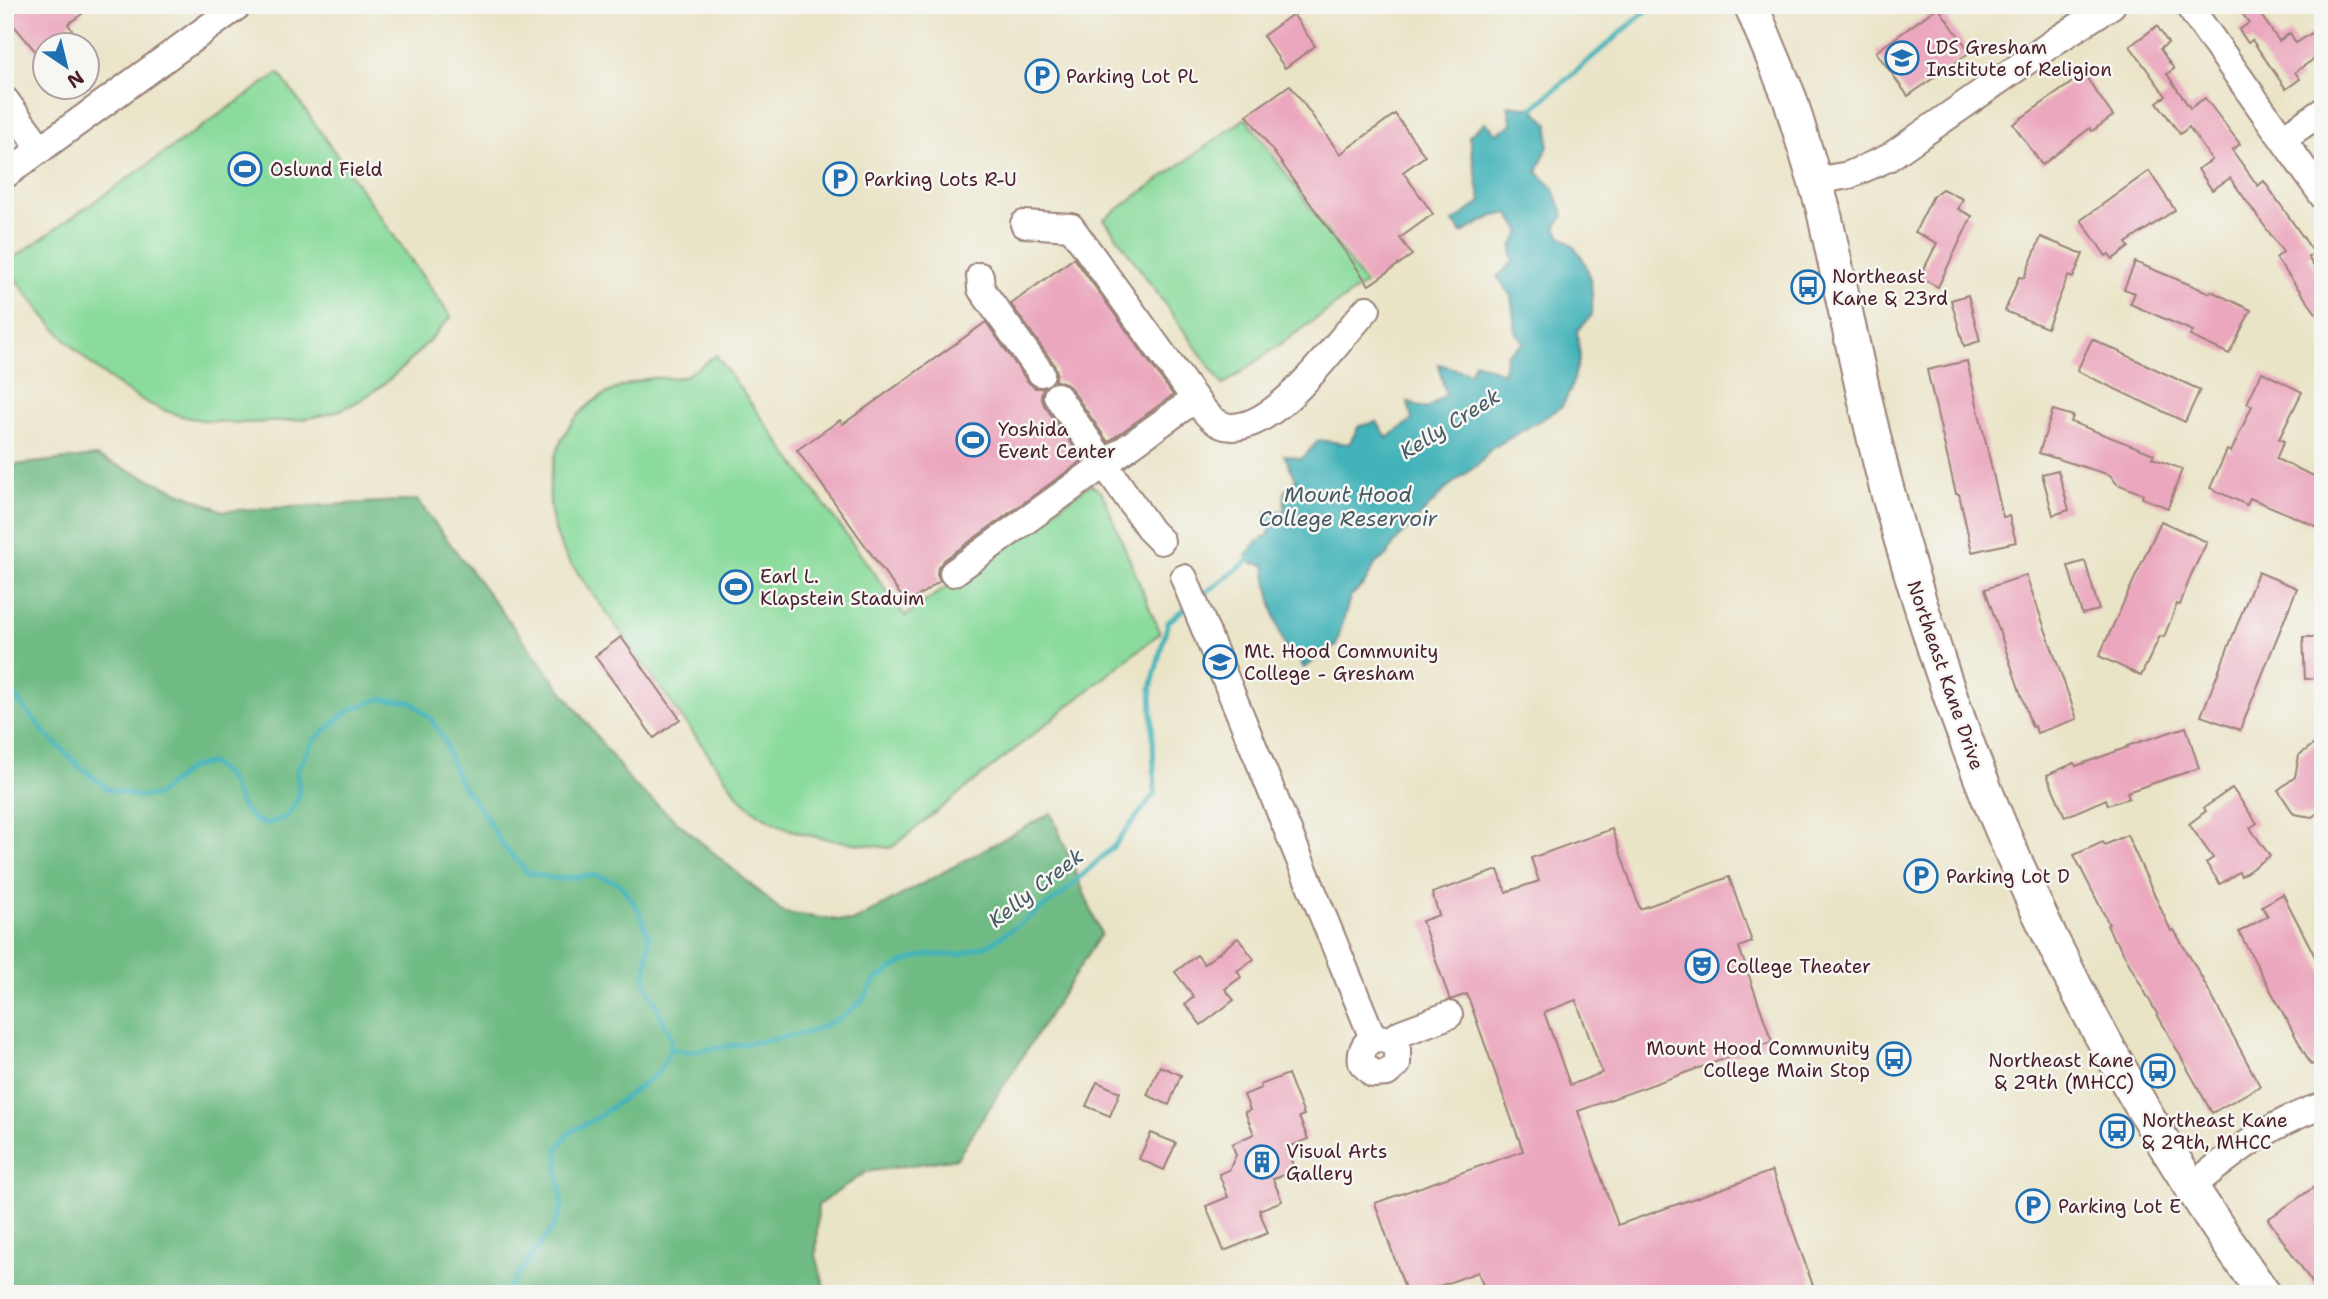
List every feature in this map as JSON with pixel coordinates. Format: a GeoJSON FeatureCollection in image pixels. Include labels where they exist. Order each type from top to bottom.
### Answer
{"type":"FeatureCollection","features":[{"type":"Feature","properties":{"kind":"main road","name":"Northeast Kane Drive"},"geometry":{"type":"LineString","coordinates":[[1751,5],[1790,99],[1815,181],[1886,484],[1937,655],[1966,737],[2020,869],[2073,981],[2130,1087],[2191,1187],[2264,1294]]}},
{"type":"Feature","properties":{"kind":"street"},"geometry":{"type":"LineString","coordinates":[[5,174],[239,5]]}},
{"type":"Feature","properties":{"kind":"street"},"geometry":{"type":"LineString","coordinates":[[1815,181],[1849,175],[1888,158],[2057,40],[2112,5]]}},
{"type":"Feature","properties":{"kind":"street"},"geometry":{"type":"LineString","coordinates":[[2188,5],[2323,196]]}},
{"type":"Feature","properties":{"kind":"street"},"geometry":{"type":"LineString","coordinates":[[5,100],[41,149]]}},
{"type":"Feature","properties":{"kind":"street"},"geometry":{"type":"LineString","coordinates":[[2283,138],[2323,111]]}},
{"type":"Feature","properties":{"kind":"street"},"geometry":{"type":"LineString","coordinates":[[1024,224],[1071,227],[1195,399],[1216,422],[1231,427],[1250,424],[1290,396],[1367,309]]}},
{"type":"Feature","properties":{"kind":"street"},"geometry":{"type":"LineString","coordinates":[[979,276],[981,289],[1041,373]]}},
{"type":"Feature","properties":{"kind":"street"},"geometry":{"type":"LineString","coordinates":[[1058,396],[1151,531],[1161,541]]}},
{"type":"Feature","properties":{"kind":"street"},"geometry":{"type":"LineString","coordinates":[[953,573],[1195,399]]}},
{"type":"Feature","properties":{"kind":"street"},"geometry":{"type":"LineString","coordinates":[[1184,578],[1382,1040],[1449,1015]]}},
{"type":"Feature","properties":{"kind":"street"},"geometry":{"type":"LineString","coordinates":[[2191,1187],[2249,1140],[2293,1117],[2323,1106]]}},
{"type":"Feature","properties":{"kind":"green space","name":"Oslund Field"},"geometry":{"type":"Polygon","coordinates":[[[279,73],[451,317],[390,379],[362,399],[338,411],[309,418],[259,423],[190,418],[135,396],[109,379],[62,336],[5,264],[279,73]]]}},
{"type":"Feature","properties":{"kind":"green space"},"geometry":{"type":"Polygon","coordinates":[[[1246,118],[1365,284],[1223,385],[1104,219],[1246,118]]]}},
{"type":"Feature","properties":{"kind":"green space","name":"Earl L. Klapstein Staduim"},"geometry":{"type":"Polygon","coordinates":[[[716,355],[905,616],[1091,484],[1102,493],[1160,633],[891,848],[811,836],[756,812],[740,798],[567,558],[557,535],[551,510],[550,486],[562,439],[575,419],[593,402],[634,382],[681,377],[716,355]]]}},
{"type":"Feature","properties":{"kind":"green space"},"geometry":{"type":"Polygon","coordinates":[[[96,456],[223,511],[417,500],[633,784],[784,913],[853,922],[1051,813],[1101,934],[957,1158],[866,1172],[818,1205],[816,1255],[826,1294],[5,1294],[5,466],[96,456]]]}},
{"type":"Feature","properties":{"kind":"water","name":"Mount Hood College Reservoir"},"geometry":{"type":"Polygon","coordinates":[[[1508,105],[1533,108],[1549,125],[1548,146],[1537,172],[1554,189],[1564,216],[1555,226],[1579,253],[1590,279],[1592,315],[1577,331],[1580,357],[1570,391],[1562,406],[1491,449],[1480,463],[1449,486],[1394,543],[1387,556],[1376,563],[1364,584],[1350,597],[1336,646],[1304,668],[1297,656],[1288,653],[1283,642],[1273,610],[1265,565],[1251,563],[1246,555],[1270,533],[1266,511],[1284,511],[1285,491],[1296,479],[1284,455],[1302,459],[1319,440],[1349,444],[1359,426],[1377,422],[1387,438],[1412,420],[1408,402],[1426,409],[1446,395],[1438,364],[1470,373],[1475,362],[1503,373],[1507,354],[1524,343],[1516,333],[1511,296],[1497,277],[1513,262],[1512,247],[1521,232],[1508,213],[1491,217],[1462,233],[1453,222],[1481,202],[1469,136],[1485,122],[1497,133],[1512,124],[1508,105]]]}},
{"type":"Feature","properties":{"kind":"building"},"geometry":{"type":"Polygon","coordinates":[[[5,5],[75,5],[82,14],[68,24],[72,30],[69,32],[32,32],[32,47],[5,15],[5,5]]]}},
{"type":"Feature","properties":{"kind":"building"},"geometry":{"type":"Polygon","coordinates":[[[2236,5],[2254,5],[2279,41],[2290,33],[2296,43],[2323,26],[2323,53],[2295,72],[2300,79],[2286,89],[2252,40],[2248,43],[2239,30],[2249,23],[2236,5]]]}},
{"type":"Feature","properties":{"kind":"building","name":"LDS Gresham Institute of Religion"},"geometry":{"type":"Polygon","coordinates":[[[1938,7],[1970,52],[1908,96],[1876,52],[1938,7]]]}},
{"type":"Feature","properties":{"kind":"building"},"geometry":{"type":"Polygon","coordinates":[[[1293,14],[1315,46],[1285,68],[1263,36],[1293,14]]]}},
{"type":"Feature","properties":{"kind":"building"},"geometry":{"type":"Polygon","coordinates":[[[2157,26],[2168,43],[2160,49],[2174,69],[2167,74],[2190,108],[2205,98],[2240,144],[2232,150],[2258,186],[2264,181],[2314,253],[2308,257],[2323,281],[2323,323],[2276,258],[2283,252],[2230,178],[2212,190],[2198,169],[2212,160],[2189,127],[2180,134],[2157,102],[2166,96],[2130,46],[2157,26]]]}},
{"type":"Feature","properties":{"kind":"building"},"geometry":{"type":"Polygon","coordinates":[[[2084,74],[2113,116],[2092,131],[2090,128],[2042,165],[2013,124],[2084,74]]]}},
{"type":"Feature","properties":{"kind":"building"},"geometry":{"type":"Polygon","coordinates":[[[1290,85],[1340,154],[1395,114],[1425,156],[1403,172],[1433,214],[1400,238],[1412,255],[1369,285],[1247,115],[1290,85]]]}},
{"type":"Feature","properties":{"kind":"building"},"geometry":{"type":"Polygon","coordinates":[[[2149,171],[2175,210],[2126,243],[2129,247],[2113,259],[2109,254],[2106,256],[2081,220],[2149,171]]]}},
{"type":"Feature","properties":{"kind":"building"},"geometry":{"type":"Polygon","coordinates":[[[1942,189],[1963,199],[1958,209],[1972,216],[1938,287],[1920,277],[1937,243],[1915,232],[1933,196],[1942,189]]]}},
{"type":"Feature","properties":{"kind":"building"},"geometry":{"type":"Polygon","coordinates":[[[2041,237],[2083,254],[2073,278],[2068,276],[2047,328],[2005,311],[2019,277],[2024,278],[2041,237]]]}},
{"type":"Feature","properties":{"kind":"building"},"geometry":{"type":"Polygon","coordinates":[[[1074,258],[1173,395],[1108,442],[1070,387],[1055,381],[1057,372],[1054,364],[1011,304],[1074,258]]]}},
{"type":"Feature","properties":{"kind":"building"},"geometry":{"type":"Polygon","coordinates":[[[2135,262],[2210,293],[2211,291],[2251,310],[2229,354],[2190,336],[2193,331],[2130,304],[2135,293],[2124,289],[2135,262]]]}},
{"type":"Feature","properties":{"kind":"building"},"geometry":{"type":"Polygon","coordinates":[[[1968,295],[1980,341],[1964,346],[1951,300],[1968,295]]]}},
{"type":"Feature","properties":{"kind":"building","name":"Yoshida Event Center"},"geometry":{"type":"Polygon","coordinates":[[[986,322],[1028,382],[1035,388],[1043,388],[1041,397],[1044,405],[1083,460],[944,560],[938,567],[940,581],[907,604],[797,450],[840,420],[843,424],[986,322]]]}},
{"type":"Feature","properties":{"kind":"building"},"geometry":{"type":"Polygon","coordinates":[[[2092,339],[2200,390],[2185,422],[2077,371],[2092,339]]]}},
{"type":"Feature","properties":{"kind":"building"},"geometry":{"type":"Polygon","coordinates":[[[1967,361],[2003,517],[2009,516],[2016,542],[1972,552],[1927,370],[1967,361]]]}},
{"type":"Feature","properties":{"kind":"building"},"geometry":{"type":"Polygon","coordinates":[[[2262,372],[2302,392],[2279,439],[2284,441],[2276,459],[2323,480],[2323,529],[2250,498],[2247,505],[2210,488],[2227,450],[2231,452],[2252,406],[2247,403],[2262,372]]]}},
{"type":"Feature","properties":{"kind":"building"},"geometry":{"type":"Polygon","coordinates":[[[2053,410],[2073,416],[2071,422],[2154,454],[2152,458],[2182,469],[2168,508],[2117,484],[2110,475],[2039,453],[2053,410]]]}},
{"type":"Feature","properties":{"kind":"building"},"geometry":{"type":"Polygon","coordinates":[[[2058,470],[2069,510],[2053,515],[2042,474],[2058,470]]]}},
{"type":"Feature","properties":{"kind":"building"},"geometry":{"type":"Polygon","coordinates":[[[2161,521],[2207,542],[2180,605],[2177,604],[2164,637],[2160,636],[2141,676],[2099,656],[2161,521]]]}},
{"type":"Feature","properties":{"kind":"building"},"geometry":{"type":"Polygon","coordinates":[[[2085,561],[2099,610],[2082,614],[2068,566],[2085,561]]]}},
{"type":"Feature","properties":{"kind":"building"},"geometry":{"type":"Polygon","coordinates":[[[2258,572],[2297,588],[2240,730],[2201,716],[2258,572]]]}},
{"type":"Feature","properties":{"kind":"building"},"geometry":{"type":"Polygon","coordinates":[[[2026,575],[2077,719],[2037,733],[2035,726],[2032,727],[1985,589],[2026,575]]]}},
{"type":"Feature","properties":{"kind":"building"},"geometry":{"type":"Polygon","coordinates":[[[621,637],[680,719],[654,738],[595,656],[621,637]]]}},
{"type":"Feature","properties":{"kind":"building"},"geometry":{"type":"Polygon","coordinates":[[[2303,637],[2323,637],[2323,678],[2305,679],[2303,637]]]}},
{"type":"Feature","properties":{"kind":"building"},"geometry":{"type":"Polygon","coordinates":[[[2186,727],[2199,768],[2127,792],[2129,798],[2108,805],[2106,799],[2065,817],[2047,775],[2074,763],[2076,766],[2186,727]]]}},
{"type":"Feature","properties":{"kind":"building"},"geometry":{"type":"Polygon","coordinates":[[[2317,742],[2323,751],[2323,809],[2312,817],[2294,814],[2278,790],[2295,777],[2299,755],[2317,742]]]}},
{"type":"Feature","properties":{"kind":"building"},"geometry":{"type":"Polygon","coordinates":[[[2232,788],[2257,823],[2250,828],[2270,856],[2241,876],[2239,872],[2220,884],[2206,863],[2213,858],[2189,824],[2206,811],[2204,808],[2232,788]]]}},
{"type":"Feature","properties":{"kind":"building"},"geometry":{"type":"Polygon","coordinates":[[[1612,829],[1640,909],[1729,877],[1752,942],[1739,947],[1772,1042],[1578,1111],[1618,1225],[1772,1171],[1816,1294],[1486,1294],[1478,1272],[1418,1294],[1407,1294],[1375,1203],[1523,1151],[1467,994],[1450,1000],[1422,921],[1439,915],[1432,893],[1498,870],[1506,892],[1539,881],[1531,858],[1612,829]],[[1576,1000],[1544,1012],[1570,1085],[1602,1073],[1576,1000]]]}},
{"type":"Feature","properties":{"kind":"building"},"geometry":{"type":"Polygon","coordinates":[[[2127,835],[2171,931],[2174,930],[2197,969],[2260,1086],[2212,1113],[2114,940],[2107,925],[2109,924],[2074,855],[2127,835]]]}},
{"type":"Feature","properties":{"kind":"building"},"geometry":{"type":"Polygon","coordinates":[[[2283,894],[2323,972],[2323,1059],[2311,1065],[2239,932],[2268,916],[2262,906],[2283,894]]]}},
{"type":"Feature","properties":{"kind":"building"},"geometry":{"type":"Polygon","coordinates":[[[1238,938],[1254,959],[1237,971],[1241,977],[1225,989],[1234,1000],[1201,1025],[1185,1004],[1194,997],[1175,972],[1197,955],[1204,964],[1238,938]]]}},
{"type":"Feature","properties":{"kind":"building"},"geometry":{"type":"Polygon","coordinates":[[[1160,1066],[1181,1075],[1169,1105],[1147,1095],[1160,1066]]]}},
{"type":"Feature","properties":{"kind":"building","name":"Visual Arts Gallery"},"geometry":{"type":"Polygon","coordinates":[[[1288,1074],[1304,1115],[1299,1117],[1308,1139],[1286,1148],[1295,1170],[1273,1179],[1282,1201],[1259,1210],[1268,1233],[1224,1251],[1206,1206],[1228,1197],[1219,1174],[1229,1170],[1236,1155],[1232,1144],[1254,1134],[1245,1112],[1250,1110],[1244,1095],[1261,1088],[1260,1085],[1288,1074]]]}},
{"type":"Feature","properties":{"kind":"building"},"geometry":{"type":"Polygon","coordinates":[[[1097,1082],[1120,1092],[1110,1116],[1086,1106],[1097,1082]]]}},
{"type":"Feature","properties":{"kind":"building"},"geometry":{"type":"Polygon","coordinates":[[[1151,1133],[1176,1143],[1164,1170],[1139,1159],[1151,1133]]]}},
{"type":"Feature","properties":{"kind":"building"},"geometry":{"type":"Polygon","coordinates":[[[2323,1181],[2323,1294],[2320,1294],[2268,1219],[2323,1181]]]}},
{"type":"Feature","properties":{"kind":"waterway","name":"Kelly Creek"},"geometry":{"type":"LineString","coordinates":[[1530,114],[1533,108],[1653,5]]}},
{"type":"Feature","properties":{"kind":"waterway","name":"Kelly Creek"},"geometry":{"type":"LineString","coordinates":[[1200,597],[1253,557]]}},
{"type":"Feature","properties":{"kind":"waterway","name":"Kelly Creek"},"geometry":{"type":"LineString","coordinates":[[671,1049],[688,1052],[810,1032],[842,1017],[861,1002],[876,979],[902,963],[926,955],[959,955],[990,944],[1061,895],[1113,847],[1155,793],[1151,688],[1168,622],[1186,607]]}},
{"type":"Feature","properties":{"kind":"waterway"},"geometry":{"type":"LineString","coordinates":[[5,685],[46,734],[108,789],[136,796],[156,796],[191,767],[210,763],[227,776],[242,807],[254,820],[267,824],[287,817],[299,796],[297,770],[314,740],[348,711],[380,699],[412,702],[431,719],[444,740],[461,784],[504,847],[528,873],[557,879],[595,875],[619,883],[638,909],[649,937],[645,982],[671,1037],[671,1049],[658,1073],[598,1117],[569,1133],[558,1148],[562,1205],[554,1226],[504,1294]]}},
{"type":"Feature","properties":{"kind":"place","name":"LDS Gresham Institute of Religion"},"geometry":{"type":"Point","coordinates":[1902,58]}},
{"type":"Feature","properties":{"kind":"place","name":"Parking Lot PL"},"geometry":{"type":"Point","coordinates":[1042,76]}},
{"type":"Feature","properties":{"kind":"place","name":"Oslund Field"},"geometry":{"type":"Point","coordinates":[245,169]}},
{"type":"Feature","properties":{"kind":"place","name":"Parking Lots R-U"},"geometry":{"type":"Point","coordinates":[840,179]}},
{"type":"Feature","properties":{"kind":"place","name":"Northeast Kane & 23rd"},"geometry":{"type":"Point","coordinates":[1808,287]}},
{"type":"Feature","properties":{"kind":"place","name":"Yoshida Event Center"},"geometry":{"type":"Point","coordinates":[973,440]}},
{"type":"Feature","properties":{"kind":"place","name":"Earl L. Klapstein Staduim"},"geometry":{"type":"Point","coordinates":[736,587]}},
{"type":"Feature","properties":{"kind":"place","name":"Mt. Hood Community College - Gresham"},"geometry":{"type":"Point","coordinates":[1220,662]}},
{"type":"Feature","properties":{"kind":"place","name":"Parking Lot D"},"geometry":{"type":"Point","coordinates":[1921,876]}},
{"type":"Feature","properties":{"kind":"place","name":"College Theater"},"geometry":{"type":"Point","coordinates":[1702,966]}},
{"type":"Feature","properties":{"kind":"place","name":"Mount Hood Community College Main Stop"},"geometry":{"type":"Point","coordinates":[1894,1059]}},
{"type":"Feature","properties":{"kind":"place","name":"Northeast Kane & 29th (MHCC)"},"geometry":{"type":"Point","coordinates":[2158,1071]}},
{"type":"Feature","properties":{"kind":"place","name":"Northeast Kane & 29th, MHCC"},"geometry":{"type":"Point","coordinates":[2117,1131]}},
{"type":"Feature","properties":{"kind":"place","name":"Visual Arts Gallery"},"geometry":{"type":"Point","coordinates":[1262,1162]}},
{"type":"Feature","properties":{"kind":"place","name":"Parking Lot E"},"geometry":{"type":"Point","coordinates":[2033,1206]}}]}
